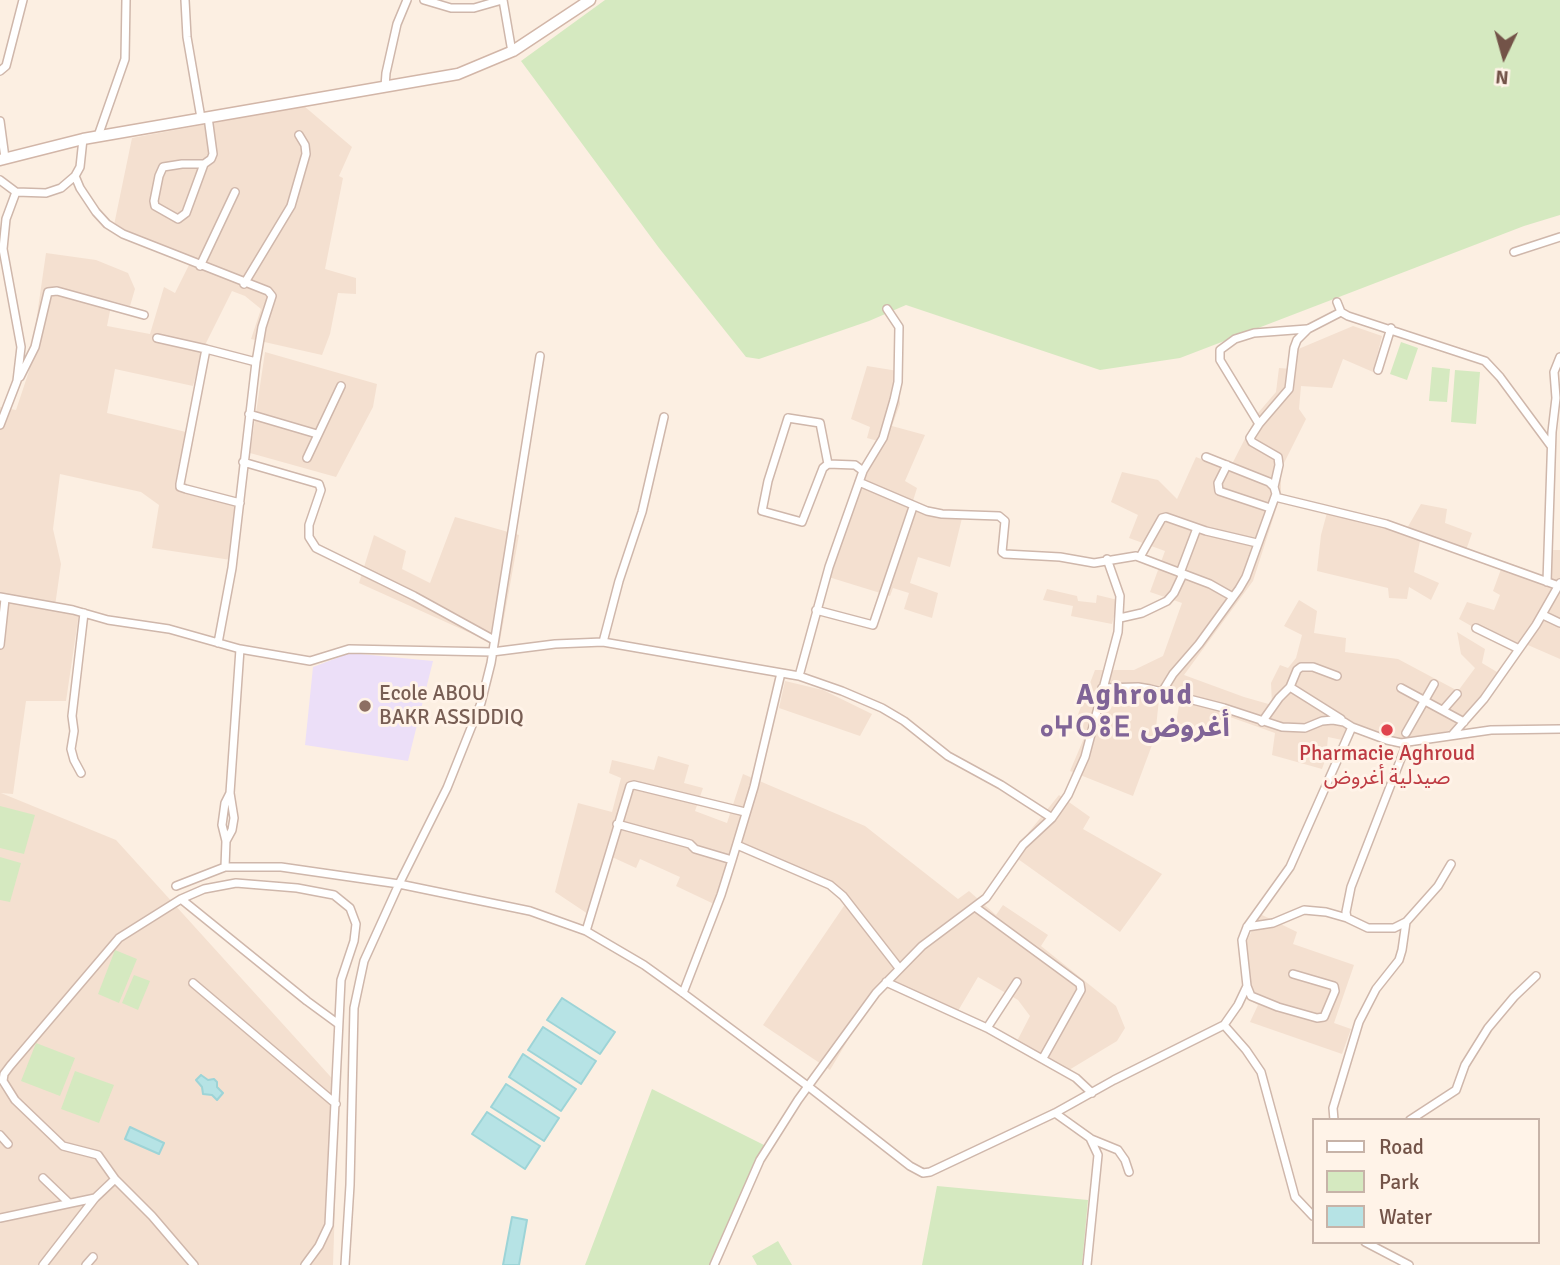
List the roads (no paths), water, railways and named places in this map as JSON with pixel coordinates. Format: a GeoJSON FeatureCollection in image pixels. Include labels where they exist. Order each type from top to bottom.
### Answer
{"type":"FeatureCollection","features":[{"type":"Feature","properties":{"kind":"street"},"geometry":{"type":"LineString","coordinates":[[0,71],[6,66],[23,0]]}},
{"type":"Feature","properties":{"kind":"street"},"geometry":{"type":"LineString","coordinates":[[98,136],[125,59],[126,0]]}},
{"type":"Feature","properties":{"kind":"street"},"geometry":{"type":"LineString","coordinates":[[184,0],[187,37],[213,154],[204,164],[163,167],[154,201],[157,208],[178,219],[182,218],[192,200],[204,164]]}},
{"type":"Feature","properties":{"kind":"street"},"geometry":{"type":"LineString","coordinates":[[385,87],[397,24],[407,0]]}},
{"type":"Feature","properties":{"kind":"street"},"geometry":{"type":"LineString","coordinates":[[424,0],[451,9],[474,8],[502,0],[512,52]]}},
{"type":"Feature","properties":{"kind":"street"},"geometry":{"type":"LineString","coordinates":[[0,121],[2,159],[98,136],[458,74],[512,52],[590,0]]}},
{"type":"Feature","properties":{"kind":"street"},"geometry":{"type":"LineString","coordinates":[[244,284],[291,206],[306,154],[306,145],[299,135]]}},
{"type":"Feature","properties":{"kind":"street"},"geometry":{"type":"LineString","coordinates":[[0,180],[16,191],[46,193],[61,188],[75,176],[80,167],[83,139]]}},
{"type":"Feature","properties":{"kind":"street"},"geometry":{"type":"LineString","coordinates":[[75,176],[96,212],[122,234],[244,284],[268,291],[272,296],[262,327],[256,362],[232,568],[218,643]]}},
{"type":"Feature","properties":{"kind":"street"},"geometry":{"type":"LineString","coordinates":[[16,191],[3,233],[3,249],[20,347],[18,381]]}},
{"type":"Feature","properties":{"kind":"street"},"geometry":{"type":"LineString","coordinates":[[200,266],[235,192]]}},
{"type":"Feature","properties":{"kind":"street"},"geometry":{"type":"LineString","coordinates":[[1514,252],[1560,237]]}},
{"type":"Feature","properties":{"kind":"street"},"geometry":{"type":"LineString","coordinates":[[0,425],[35,347],[48,292],[57,291],[144,315]]}},
{"type":"Feature","properties":{"kind":"street"},"geometry":{"type":"LineString","coordinates":[[1337,302],[1341,312],[1348,316],[1485,361],[1551,446]]}},
{"type":"Feature","properties":{"kind":"street"},"geometry":{"type":"LineString","coordinates":[[799,676],[816,610],[859,482],[883,438],[897,388],[900,327],[887,309]]}},
{"type":"Feature","properties":{"kind":"street"},"geometry":{"type":"LineString","coordinates":[[1162,692],[1246,577],[1275,497],[1274,487],[1279,465],[1278,457],[1251,440],[1259,424],[1289,389],[1297,340],[1308,329],[1341,312]]}},
{"type":"Feature","properties":{"kind":"street"},"geometry":{"type":"LineString","coordinates":[[1378,370],[1391,328]]}},
{"type":"Feature","properties":{"kind":"street"},"geometry":{"type":"LineString","coordinates":[[1259,424],[1220,360],[1220,350],[1235,339],[1254,333],[1308,329]]}},
{"type":"Feature","properties":{"kind":"street"},"geometry":{"type":"LineString","coordinates":[[157,338],[256,362]]}},
{"type":"Feature","properties":{"kind":"street"},"geometry":{"type":"LineString","coordinates":[[206,349],[180,487],[240,503]]}},
{"type":"Feature","properties":{"kind":"street"},"geometry":{"type":"LineString","coordinates":[[345,1265],[350,1185],[354,1008],[364,961],[447,788],[481,703],[492,652],[541,356]]}},
{"type":"Feature","properties":{"kind":"street"},"geometry":{"type":"LineString","coordinates":[[1547,582],[1551,446],[1556,398],[1554,372],[1560,357]]}},
{"type":"Feature","properties":{"kind":"street"},"geometry":{"type":"LineString","coordinates":[[307,458],[341,386]]}},
{"type":"Feature","properties":{"kind":"street"},"geometry":{"type":"LineString","coordinates":[[249,414],[317,434]]}},
{"type":"Feature","properties":{"kind":"street"},"geometry":{"type":"LineString","coordinates":[[603,642],[619,581],[642,512],[664,416]]}},
{"type":"Feature","properties":{"kind":"street"},"geometry":{"type":"LineString","coordinates":[[828,464],[820,423],[788,418],[762,511],[802,522],[823,468],[828,464],[855,465],[863,471]]}},
{"type":"Feature","properties":{"kind":"street"},"geometry":{"type":"LineString","coordinates":[[1206,457],[1269,482],[1274,487]]}},
{"type":"Feature","properties":{"kind":"street"},"geometry":{"type":"LineString","coordinates":[[243,462],[319,484],[321,489],[309,525],[309,537],[316,548],[414,596],[494,640]]}},
{"type":"Feature","properties":{"kind":"street"},"geometry":{"type":"LineString","coordinates":[[1227,465],[1218,483],[1219,491],[1270,508]]}},
{"type":"Feature","properties":{"kind":"street"},"geometry":{"type":"LineString","coordinates":[[859,482],[913,507],[942,514],[992,514],[1003,518],[1002,552],[1005,554],[1059,557],[1094,563],[1128,555],[1140,556],[1210,584],[1233,597]]}},
{"type":"Feature","properties":{"kind":"street"},"geometry":{"type":"LineString","coordinates":[[1275,497],[1386,524],[1559,584],[1543,615],[1484,699],[1453,734]]}},
{"type":"Feature","properties":{"kind":"street"},"geometry":{"type":"LineString","coordinates":[[816,610],[873,625],[913,507]]}},
{"type":"Feature","properties":{"kind":"street"},"geometry":{"type":"LineString","coordinates":[[1140,556],[1162,518],[1166,517],[1257,543]]}},
{"type":"Feature","properties":{"kind":"street"},"geometry":{"type":"LineString","coordinates":[[1120,618],[1142,613],[1167,601],[1174,593],[1197,528]]}},
{"type":"Feature","properties":{"kind":"street"},"geometry":{"type":"LineString","coordinates":[[714,1265],[760,1160],[798,1100],[886,982],[939,932],[986,898],[1023,845],[1052,818],[1078,777],[1120,618],[1120,596],[1107,559]]}},
{"type":"Feature","properties":{"kind":"street"},"geometry":{"type":"LineString","coordinates":[[0,645],[3,598],[108,620],[169,629],[240,649],[310,661],[349,649],[492,652],[555,644],[603,642],[799,676],[842,691],[904,721],[948,756],[1052,818]]}},
{"type":"Feature","properties":{"kind":"street"},"geometry":{"type":"LineString","coordinates":[[81,773],[71,749],[74,731],[72,716],[84,613]]}},
{"type":"Feature","properties":{"kind":"street"},"geometry":{"type":"LineString","coordinates":[[1543,615],[1560,623]]}},
{"type":"Feature","properties":{"kind":"street"},"geometry":{"type":"LineString","coordinates":[[1476,628],[1519,649]]}},
{"type":"Feature","properties":{"kind":"street"},"geometry":{"type":"LineString","coordinates":[[225,867],[223,819],[225,803],[230,793],[240,649]]}},
{"type":"Feature","properties":{"kind":"street"},"geometry":{"type":"LineString","coordinates":[[1262,722],[1290,687],[1301,667],[1313,667],[1337,676]]}},
{"type":"Feature","properties":{"kind":"street"},"geometry":{"type":"LineString","coordinates":[[682,993],[721,895],[737,845],[781,673]]}},
{"type":"Feature","properties":{"kind":"street"},"geometry":{"type":"LineString","coordinates":[[1406,733],[1434,684]]}},
{"type":"Feature","properties":{"kind":"street"},"geometry":{"type":"LineString","coordinates":[[1102,688],[1138,687],[1162,692],[1282,727],[1298,728],[1326,720],[1344,722]]}},
{"type":"Feature","properties":{"kind":"street"},"geometry":{"type":"LineString","coordinates":[[1290,687],[1352,727],[1387,740],[1407,743],[1453,734],[1519,728],[1560,729]]}},
{"type":"Feature","properties":{"kind":"street"},"geometry":{"type":"LineString","coordinates":[[1401,688],[1464,722]]}},
{"type":"Feature","properties":{"kind":"street"},"geometry":{"type":"LineString","coordinates":[[1443,710],[1457,694]]}},
{"type":"Feature","properties":{"kind":"street"},"geometry":{"type":"LineString","coordinates":[[1293,974],[1334,986],[1335,991],[1324,1017],[1317,1018],[1251,996],[1247,986],[1241,940],[1247,927],[1290,867],[1352,727]]}},
{"type":"Feature","properties":{"kind":"street"},"geometry":{"type":"LineString","coordinates":[[1347,918],[1347,900],[1351,887],[1407,743]]}},
{"type":"Feature","properties":{"kind":"street"},"geometry":{"type":"LineString","coordinates":[[586,931],[628,789],[634,785],[745,812]]}},
{"type":"Feature","properties":{"kind":"street"},"geometry":{"type":"LineString","coordinates":[[617,824],[690,844],[695,849],[732,860]]}},
{"type":"Feature","properties":{"kind":"street"},"geometry":{"type":"LineString","coordinates":[[737,845],[830,885],[843,897],[899,968]]}},
{"type":"Feature","properties":{"kind":"street"},"geometry":{"type":"LineString","coordinates":[[1247,927],[1273,923],[1304,910],[1326,912],[1368,928],[1394,928],[1406,922],[1438,886],[1451,864]]}},
{"type":"Feature","properties":{"kind":"street"},"geometry":{"type":"LineString","coordinates":[[176,886],[225,867],[281,867],[399,884],[530,912],[586,931],[644,965],[809,1087],[909,1166],[923,1172],[930,1172],[1055,1113],[1224,1025],[1247,986]]}},
{"type":"Feature","properties":{"kind":"street"},"geometry":{"type":"LineString","coordinates":[[194,1265],[97,1155],[63,1146],[15,1100],[3,1081],[5,1074],[118,938],[181,898],[204,889],[236,883],[298,888],[334,895],[350,908],[356,924],[354,941],[341,980],[337,1023],[336,1104],[329,1225],[319,1246],[305,1265]]}},
{"type":"Feature","properties":{"kind":"street"},"geometry":{"type":"LineString","coordinates":[[181,898],[337,1023]]}},
{"type":"Feature","properties":{"kind":"street"},"geometry":{"type":"LineString","coordinates":[[975,907],[1080,984],[1081,990],[1042,1058]]}},
{"type":"Feature","properties":{"kind":"street"},"geometry":{"type":"LineString","coordinates":[[1334,1118],[1333,1108],[1359,1022],[1376,989],[1399,960],[1406,922]]}},
{"type":"Feature","properties":{"kind":"street"},"geometry":{"type":"LineString","coordinates":[[1413,1118],[1456,1090],[1465,1065],[1488,1028],[1536,976]]}},
{"type":"Feature","properties":{"kind":"street"},"geometry":{"type":"LineString","coordinates":[[886,982],[988,1028],[1076,1078],[1092,1093]]}},
{"type":"Feature","properties":{"kind":"street"},"geometry":{"type":"LineString","coordinates":[[988,1028],[1017,982]]}},
{"type":"Feature","properties":{"kind":"street"},"geometry":{"type":"LineString","coordinates":[[192,984],[336,1104]]}},
{"type":"Feature","properties":{"kind":"street"},"geometry":{"type":"LineString","coordinates":[[1224,1025],[1261,1072],[1295,1197],[1312,1215]]}},
{"type":"Feature","properties":{"kind":"street"},"geometry":{"type":"LineString","coordinates":[[1055,1113],[1090,1138],[1118,1150],[1129,1172]]}},
{"type":"Feature","properties":{"kind":"street"},"geometry":{"type":"LineString","coordinates":[[0,1135],[8,1144]]}},
{"type":"Feature","properties":{"kind":"street"},"geometry":{"type":"LineString","coordinates":[[1087,1265],[1098,1156],[1090,1138]]}},
{"type":"Feature","properties":{"kind":"street"},"geometry":{"type":"LineString","coordinates":[[43,1178],[68,1202]]}},
{"type":"Feature","properties":{"kind":"street"},"geometry":{"type":"LineString","coordinates":[[43,1265],[95,1198],[115,1178]]}},
{"type":"Feature","properties":{"kind":"street"},"geometry":{"type":"LineString","coordinates":[[0,1218],[95,1198]]}},
{"type":"Feature","properties":{"kind":"street"},"geometry":{"type":"LineString","coordinates":[[1369,1244],[1409,1265]]}},
{"type":"Feature","properties":{"kind":"street"},"geometry":{"type":"LineString","coordinates":[[86,1265],[93,1256]]}},
{"type":"Feature","properties":{"kind":"water"},"geometry":{"type":"Polygon","coordinates":[[[562,998],[615,1032],[600,1054],[547,1020],[562,998]]]}},
{"type":"Feature","properties":{"kind":"water"},"geometry":{"type":"Polygon","coordinates":[[[543,1027],[596,1061],[581,1084],[528,1050],[543,1027]]]}},
{"type":"Feature","properties":{"kind":"water"},"geometry":{"type":"Polygon","coordinates":[[[523,1054],[576,1089],[561,1111],[509,1077],[523,1054]]]}},
{"type":"Feature","properties":{"kind":"water"},"geometry":{"type":"Polygon","coordinates":[[[201,1075],[217,1082],[217,1087],[223,1093],[217,1100],[212,1095],[203,1094],[202,1087],[196,1080],[201,1075]]]}},
{"type":"Feature","properties":{"kind":"water"},"geometry":{"type":"Polygon","coordinates":[[[506,1084],[559,1118],[544,1141],[491,1107],[506,1084]]]}},
{"type":"Feature","properties":{"kind":"water"},"geometry":{"type":"Polygon","coordinates":[[[487,1112],[540,1146],[525,1169],[472,1134],[487,1112]]]}},
{"type":"Feature","properties":{"kind":"water"},"geometry":{"type":"Polygon","coordinates":[[[130,1127],[164,1143],[159,1154],[125,1139],[130,1127]]]}},
{"type":"Feature","properties":{"kind":"water"},"geometry":{"type":"Polygon","coordinates":[[[512,1217],[527,1220],[519,1265],[503,1265],[512,1217]]]}},
{"type":"Feature","properties":{"kind":"place","name":"Ecole ABOU BAKR ASSIDDIQ"},"geometry":{"type":"Point","coordinates":[365,706]}},
{"type":"Feature","properties":{"kind":"place","name":"Pharmacie Aghroud صيدلية أغروض"},"geometry":{"type":"Point","coordinates":[1387,730]}},
{"type":"Feature","properties":{"kind":"district","name":"Aghroud ⴰⵖⵔⵓⴹ أغروض"},"geometry":{"type":"Point","coordinates":[1135,713]}}]}
